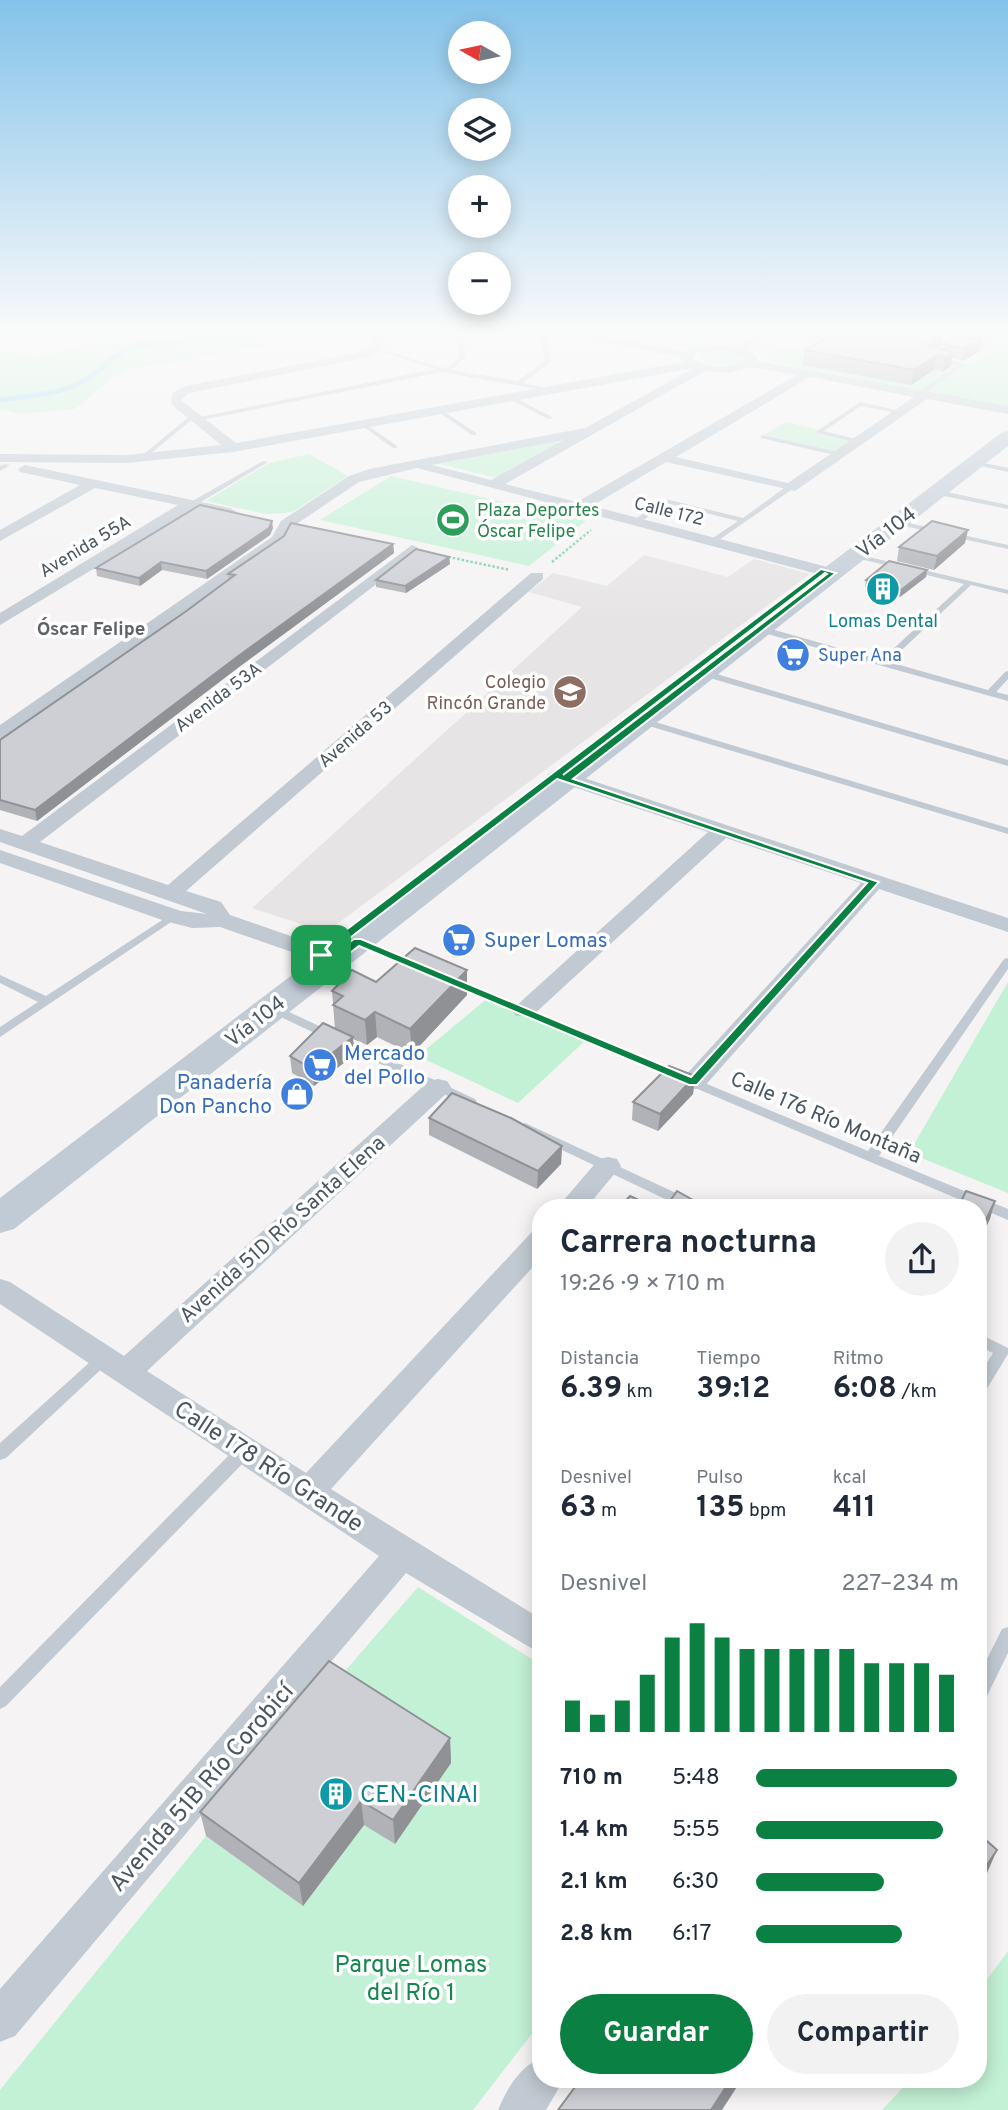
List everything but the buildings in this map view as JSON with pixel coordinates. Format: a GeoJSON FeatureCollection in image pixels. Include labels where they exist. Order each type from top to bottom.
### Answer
{"type":"FeatureCollection","features":[{"type":"Feature","properties":{"kind":"main road","name":"Vía 104"},"geometry":{"type":"LineString","coordinates":[[0,1219],[271,1008],[328,957],[358,942],[561,777],[642,721],[761,629],[1007,429]]}},
{"type":"Feature","properties":{"kind":"main road","name":"Vía 104"},"geometry":{"type":"LineString","coordinates":[[0,1203],[328,957],[1008,437]]}},
{"type":"Feature","properties":{"kind":"street"},"geometry":{"type":"LineString","coordinates":[[210,429],[233,448]]}},
{"type":"Feature","properties":{"kind":"street"},"geometry":{"type":"LineString","coordinates":[[2,464],[142,458],[233,448],[333,429]]}},
{"type":"Feature","properties":{"kind":"street"},"geometry":{"type":"LineString","coordinates":[[580,507],[712,429]]}},
{"type":"Feature","properties":{"kind":"street"},"geometry":{"type":"LineString","coordinates":[[664,458],[790,488],[875,429]]}},
{"type":"Feature","properties":{"kind":"street"},"geometry":{"type":"LineString","coordinates":[[280,522],[369,473],[590,431]]}},
{"type":"Feature","properties":{"kind":"street"},"geometry":{"type":"LineString","coordinates":[[493,485],[590,431]]}},
{"type":"Feature","properties":{"kind":"street"},"geometry":{"type":"LineString","coordinates":[[62,477],[90,459]]}},
{"type":"Feature","properties":{"kind":"street"},"geometry":{"type":"LineString","coordinates":[[2,464],[246,515]]}},
{"type":"Feature","properties":{"kind":"street","name":"Calle 172"},"geometry":{"type":"LineString","coordinates":[[415,466],[713,542],[837,566]]}},
{"type":"Feature","properties":{"kind":"street"},"geometry":{"type":"LineString","coordinates":[[0,536],[94,483]]}},
{"type":"Feature","properties":{"kind":"street","name":"Avenida 55A"},"geometry":{"type":"LineString","coordinates":[[0,620],[191,504]]}},
{"type":"Feature","properties":{"kind":"street"},"geometry":{"type":"LineString","coordinates":[[280,522],[312,529]]}},
{"type":"Feature","properties":{"kind":"street"},"geometry":{"type":"LineString","coordinates":[[0,734],[278,540],[280,522]]}},
{"type":"Feature","properties":{"kind":"street"},"geometry":{"type":"LineString","coordinates":[[387,544],[412,550]]}},
{"type":"Feature","properties":{"kind":"street","name":"Avenida 53A"},"geometry":{"type":"LineString","coordinates":[[25,844],[412,550]]}},
{"type":"Feature","properties":{"kind":"street","name":"Avenida 53"},"geometry":{"type":"LineString","coordinates":[[172,892],[537,576]]}},
{"type":"Feature","properties":{"kind":"street"},"geometry":{"type":"LineString","coordinates":[[561,777],[1008,925]]}},
{"type":"Feature","properties":{"kind":"street"},"geometry":{"type":"LineString","coordinates":[[524,1012],[721,831]]}},
{"type":"Feature","properties":{"kind":"street"},"geometry":{"type":"LineString","coordinates":[[0,835],[172,892],[213,908],[222,920]]}},
{"type":"Feature","properties":{"kind":"street"},"geometry":{"type":"LineString","coordinates":[[0,856],[173,916],[192,921],[222,920],[328,957]]}},
{"type":"Feature","properties":{"kind":"street"},"geometry":{"type":"LineString","coordinates":[[693,1083],[874,882]]}},
{"type":"Feature","properties":{"kind":"street","name":"Avenida 51D Río Santa Elena"},"geometry":{"type":"LineString","coordinates":[[116,1365],[438,1087]]}},
{"type":"Feature","properties":{"kind":"street"},"geometry":{"type":"LineString","coordinates":[[578,1199],[608,1166]]}},
{"type":"Feature","properties":{"kind":"street"},"geometry":{"type":"LineString","coordinates":[[309,1491],[532,1250]]}},
{"type":"Feature","properties":{"kind":"street","name":"Calle 178 Río Grande"},"geometry":{"type":"LineString","coordinates":[[0,1290],[402,1553],[532,1628]]}},
{"type":"Feature","properties":{"kind":"street","name":"Avenida 51B Río Corobicí"},"geometry":{"type":"LineString","coordinates":[[0,2021],[402,1553]]}},
{"type":"Feature","properties":{"kind":"street"},"geometry":{"type":"LineString","coordinates":[[520,2110],[536,2088]]}},
{"type":"Feature","properties":{"kind":"lane"},"geometry":{"type":"LineString","coordinates":[[142,458],[180,429]]}},
{"type":"Feature","properties":{"kind":"lane"},"geometry":{"type":"LineString","coordinates":[[371,429],[395,447]]}},
{"type":"Feature","properties":{"kind":"lane"},"geometry":{"type":"LineString","coordinates":[[467,429],[474,434]]}},
{"type":"Feature","properties":{"kind":"lane"},"geometry":{"type":"LineString","coordinates":[[823,429],[819,432],[858,441]]}},
{"type":"Feature","properties":{"kind":"lane"},"geometry":{"type":"LineString","coordinates":[[763,437],[838,454]]}},
{"type":"Feature","properties":{"kind":"lane"},"geometry":{"type":"LineString","coordinates":[[191,504],[264,462]]}},
{"type":"Feature","properties":{"kind":"lane"},"geometry":{"type":"LineString","coordinates":[[974,463],[1008,470]]}},
{"type":"Feature","properties":{"kind":"lane"},"geometry":{"type":"LineString","coordinates":[[713,542],[790,488]]}},
{"type":"Feature","properties":{"kind":"lane"},"geometry":{"type":"LineString","coordinates":[[937,492],[1008,507]]}},
{"type":"Feature","properties":{"kind":"lane"},"geometry":{"type":"LineString","coordinates":[[635,522],[665,501],[743,520]]}},
{"type":"Feature","properties":{"kind":"lane"},"geometry":{"type":"LineString","coordinates":[[898,522],[1008,547]]}},
{"type":"Feature","properties":{"kind":"lane"},"geometry":{"type":"LineString","coordinates":[[837,566],[969,583],[1008,592]]}},
{"type":"Feature","properties":{"kind":"lane"},"geometry":{"type":"LineString","coordinates":[[883,663],[969,583]]}},
{"type":"Feature","properties":{"kind":"lane"},"geometry":{"type":"LineString","coordinates":[[761,629],[1008,698]]}},
{"type":"Feature","properties":{"kind":"lane"},"geometry":{"type":"LineString","coordinates":[[704,673],[1008,763]]}},
{"type":"Feature","properties":{"kind":"lane"},"geometry":{"type":"LineString","coordinates":[[989,693],[1008,674]]}},
{"type":"Feature","properties":{"kind":"lane"},"geometry":{"type":"LineString","coordinates":[[642,721],[1008,831]]}},
{"type":"Feature","properties":{"kind":"lane"},"geometry":{"type":"LineString","coordinates":[[0,1033],[173,916]]}},
{"type":"Feature","properties":{"kind":"lane","name":"Calle 176 Río Montaña"},"geometry":{"type":"LineString","coordinates":[[358,942],[970,1199]]}},
{"type":"Feature","properties":{"kind":"lane"},"geometry":{"type":"LineString","coordinates":[[871,1157],[1008,961]]}},
{"type":"Feature","properties":{"kind":"lane"},"geometry":{"type":"LineString","coordinates":[[0,978],[46,1001]]}},
{"type":"Feature","properties":{"kind":"lane"},"geometry":{"type":"LineString","coordinates":[[271,1008],[487,1109]]}},
{"type":"Feature","properties":{"kind":"lane"},"geometry":{"type":"LineString","coordinates":[[511,1121],[678,1199]]}},
{"type":"Feature","properties":{"kind":"lane","name":"Calle 176 Río Montaña"},"geometry":{"type":"LineString","coordinates":[[987,1206],[1008,1215]]}},
{"type":"Feature","properties":{"kind":"lane"},"geometry":{"type":"LineString","coordinates":[[987,1343],[1002,1350],[987,1376]]}},
{"type":"Feature","properties":{"kind":"lane"},"geometry":{"type":"LineString","coordinates":[[0,1452],[116,1365]]}},
{"type":"Feature","properties":{"kind":"lane"},"geometry":{"type":"LineString","coordinates":[[0,1700],[244,1451]]}},
{"type":"Feature","properties":{"kind":"lane"},"geometry":{"type":"LineString","coordinates":[[987,1678],[1008,1635]]}},
{"type":"Feature","properties":{"kind":"path"},"geometry":{"type":"LineString","coordinates":[[412,550],[537,576],[609,515]]}},
{"type":"Feature","properties":{"kind":"shaded area","name":"Colegio Rincón Grande"},"geometry":{"type":"Polygon","coordinates":[[[644,555],[728,577],[754,559],[810,574],[326,932],[252,908],[582,607],[529,592],[553,573],[607,586],[644,555]]]}},
{"type":"Feature","properties":{"kind":"green space"},"geometry":{"type":"Polygon","coordinates":[[[773,429],[818,429],[820,430],[816,433],[851,441],[836,452],[764,435],[773,429]]]}},
{"type":"Feature","properties":{"kind":"green space"},"geometry":{"type":"Polygon","coordinates":[[[576,436],[497,478],[440,464],[576,436]]]}},
{"type":"Feature","properties":{"kind":"green space"},"geometry":{"type":"Polygon","coordinates":[[[309,454],[348,476],[294,511],[266,514],[206,501],[269,463],[309,454]]]}},
{"type":"Feature","properties":{"kind":"green space","name":"Plaza Deportes Óscar Felipe"},"geometry":{"type":"Polygon","coordinates":[[[391,476],[586,521],[529,566],[320,520],[391,476]]]}},
{"type":"Feature","properties":{"kind":"green space"},"geometry":{"type":"Polygon","coordinates":[[[1008,982],[1008,1193],[909,1153],[1008,982]]]}},
{"type":"Feature","properties":{"kind":"green space"},"geometry":{"type":"Polygon","coordinates":[[[489,997],[587,1039],[518,1103],[418,1056],[489,997]]]}},
{"type":"Feature","properties":{"kind":"green space","name":"Parque Lomas del Río 1"},"geometry":{"type":"Polygon","coordinates":[[[418,1587],[532,1659],[532,2034],[473,2110],[0,2110],[0,2090],[206,1836],[303,1906],[364,1825],[332,1686],[418,1587]]]}},
{"type":"Feature","properties":{"kind":"green space"},"geometry":{"type":"Polygon","coordinates":[[[1008,1951],[1008,2110],[882,2110],[903,2088],[987,2088],[987,1980],[1008,1951]]]}},
{"type":"Feature","properties":{"kind":"place","name":"Plaza Deportes Óscar Felipe"},"geometry":{"type":"Point","coordinates":[453,520]}},
{"type":"Feature","properties":{"kind":"place","name":"Lomas Dental"},"geometry":{"type":"Point","coordinates":[883,589]}},
{"type":"Feature","properties":{"kind":"place","name":"Super Ana"},"geometry":{"type":"Point","coordinates":[793,655]}},
{"type":"Feature","properties":{"kind":"place","name":"Colegio Rincón Grande"},"geometry":{"type":"Point","coordinates":[570,692]}},
{"type":"Feature","properties":{"kind":"place","name":"Super Lomas"},"geometry":{"type":"Point","coordinates":[459,940]}},
{"type":"Feature","properties":{"kind":"place","name":"Mercado del Pollo"},"geometry":{"type":"Point","coordinates":[320,1065]}},
{"type":"Feature","properties":{"kind":"place","name":"Panadería Don Pancho"},"geometry":{"type":"Point","coordinates":[297,1094]}},
{"type":"Feature","properties":{"kind":"place","name":"CEN-CINAI"},"geometry":{"type":"Point","coordinates":[336,1794]}},
{"type":"Feature","properties":{"kind":"district","name":"Óscar Felipe"},"geometry":{"type":"Point","coordinates":[91,628]}},
{"type":"Feature","properties":{"kind":"route"},"geometry":{"type":"LineString","coordinates":[[321,955],[334,960],[358,942],[693,1083],[874,882],[566,779],[556,775],[823,570],[832,573],[566,779],[556,775],[321,955]]}}]}
